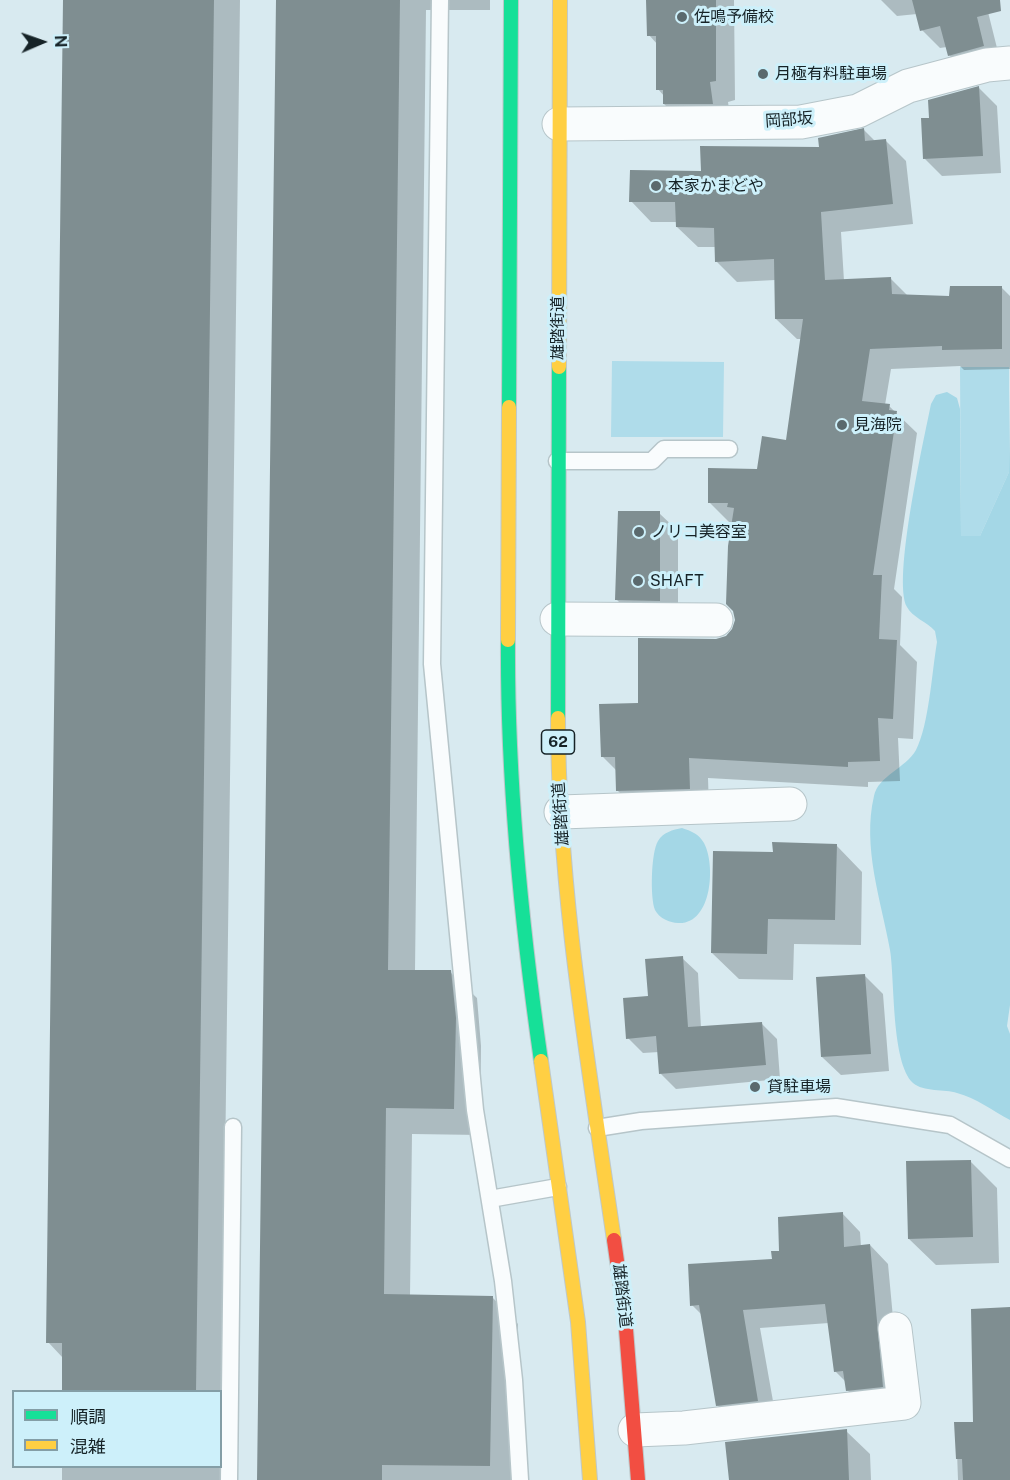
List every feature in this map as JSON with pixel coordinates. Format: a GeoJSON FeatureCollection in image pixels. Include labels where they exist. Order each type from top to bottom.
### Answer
{"type":"FeatureCollection","features":[{"type":"Feature","properties":{"kind":"main road"},"geometry":{"type":"LineString","coordinates":[[511,0],[508,622],[511,768],[525,951],[583,1364],[590,1480]]}},
{"type":"Feature","properties":{"kind":"main road","name":"雄踏街道"},"geometry":{"type":"LineString","coordinates":[[560,0],[557,619],[561,812],[572,945],[625,1317],[638,1480]]}},
{"type":"Feature","properties":{"kind":"street","name":"岡部坂"},"geometry":{"type":"LineString","coordinates":[[559,124],[801,122],[858,111],[885,95],[920,83],[987,65],[1010,63]]}},
{"type":"Feature","properties":{"kind":"street"},"geometry":{"type":"LineString","coordinates":[[557,619],[716,620]]}},
{"type":"Feature","properties":{"kind":"street"},"geometry":{"type":"LineString","coordinates":[[561,812],[790,804]]}},
{"type":"Feature","properties":{"kind":"street"},"geometry":{"type":"LineString","coordinates":[[635,1431],[684,1428],[904,1403],[895,1329]]}},
{"type":"Feature","properties":{"kind":"lane"},"geometry":{"type":"LineString","coordinates":[[440,0],[432,664],[476,1110],[513,1370],[520,1480]]}},
{"type":"Feature","properties":{"kind":"lane"},"geometry":{"type":"LineString","coordinates":[[557,460],[652,461],[664,449],[729,449]]}},
{"type":"Feature","properties":{"kind":"lane"},"geometry":{"type":"LineString","coordinates":[[597,1128],[641,1121],[836,1107],[950,1125],[1010,1159]]}},
{"type":"Feature","properties":{"kind":"lane"},"geometry":{"type":"LineString","coordinates":[[229,1480],[233,1127]]}},
{"type":"Feature","properties":{"kind":"lane"},"geometry":{"type":"LineString","coordinates":[[490,1198],[558,1187]]}},
{"type":"Feature","properties":{"kind":"shaded area"},"geometry":{"type":"Polygon","coordinates":[[[612,361],[724,362],[723,437],[611,437],[612,361]]]}},
{"type":"Feature","properties":{"kind":"shaded area"},"geometry":{"type":"Polygon","coordinates":[[[960,367],[1009,367],[1009,472],[980,536],[961,536],[960,367]]]}},
{"type":"Feature","properties":{"kind":"shaded area"},"geometry":{"type":"Polygon","coordinates":[[[1010,389],[1010,1005],[1007,1026],[1010,1034],[1010,1120],[964,1095],[917,1086],[906,1072],[897,1040],[892,963],[874,873],[870,835],[871,815],[877,789],[886,777],[906,762],[916,750],[930,698],[937,642],[935,631],[912,614],[907,607],[903,592],[903,569],[916,476],[931,404],[936,395],[947,392],[957,398],[960,409],[961,536],[980,536],[1009,472],[1010,389]]]}},
{"type":"Feature","properties":{"kind":"shaded area"},"geometry":{"type":"Polygon","coordinates":[[[682,828],[697,835],[704,843],[710,865],[710,879],[704,904],[698,914],[689,921],[678,923],[665,920],[655,910],[652,875],[658,841],[665,833],[682,828]]]}},
{"type":"Feature","properties":{"kind":"building"},"geometry":{"type":"Polygon","coordinates":[[[63,0],[214,0],[196,1390],[62,1390],[62,1343],[46,1343],[63,0]]]}},
{"type":"Feature","properties":{"kind":"building"},"geometry":{"type":"Polygon","coordinates":[[[276,0],[400,0],[388,970],[451,970],[456,1018],[454,1109],[386,1108],[384,1294],[493,1296],[490,1466],[382,1465],[382,1480],[257,1480],[276,0]]]}},
{"type":"Feature","properties":{"kind":"building"},"geometry":{"type":"Polygon","coordinates":[[[646,0],[716,0],[716,81],[710,82],[713,104],[663,104],[663,90],[656,90],[656,36],[647,36],[646,0]]]}},
{"type":"Feature","properties":{"kind":"building"},"geometry":{"type":"Polygon","coordinates":[[[912,0],[1000,0],[1001,11],[977,17],[984,46],[948,56],[940,26],[920,31],[912,0]]]}},
{"type":"Feature","properties":{"kind":"building"},"geometry":{"type":"Polygon","coordinates":[[[979,86],[983,156],[923,159],[921,118],[929,118],[928,100],[979,86]]]}},
{"type":"Feature","properties":{"kind":"building"},"geometry":{"type":"Polygon","coordinates":[[[864,128],[865,141],[886,139],[893,204],[821,212],[825,280],[891,277],[892,294],[949,296],[950,286],[1002,286],[1002,349],[942,350],[942,346],[870,349],[862,401],[890,404],[889,410],[897,411],[873,575],[882,575],[879,639],[897,640],[893,719],[878,718],[880,761],[848,762],[848,767],[689,758],[690,789],[616,791],[615,757],[601,757],[599,704],[638,703],[638,638],[716,639],[726,636],[732,629],[735,620],[733,611],[726,604],[728,546],[734,508],[727,507],[728,503],[708,503],[708,468],[757,469],[762,436],[786,440],[803,319],[775,319],[774,259],[715,262],[714,228],[676,227],[675,202],[629,202],[630,170],[701,171],[700,146],[819,147],[818,138],[864,128]]]}},
{"type":"Feature","properties":{"kind":"building"},"geometry":{"type":"Polygon","coordinates":[[[618,511],[660,511],[660,601],[615,600],[618,511]]]}},
{"type":"Feature","properties":{"kind":"building"},"geometry":{"type":"Polygon","coordinates":[[[772,842],[837,844],[835,920],[768,919],[767,954],[711,953],[713,851],[773,852],[772,842]]]}},
{"type":"Feature","properties":{"kind":"building"},"geometry":{"type":"Polygon","coordinates":[[[683,956],[688,1027],[762,1022],[766,1065],[659,1074],[656,1036],[626,1039],[623,998],[648,996],[645,959],[683,956]]]}},
{"type":"Feature","properties":{"kind":"building"},"geometry":{"type":"Polygon","coordinates":[[[865,974],[871,1054],[821,1057],[816,977],[865,974]]]}},
{"type":"Feature","properties":{"kind":"building"},"geometry":{"type":"Polygon","coordinates":[[[971,1160],[973,1237],[908,1239],[906,1161],[971,1160]]]}},
{"type":"Feature","properties":{"kind":"building"},"geometry":{"type":"Polygon","coordinates":[[[843,1212],[844,1247],[870,1244],[883,1387],[846,1391],[843,1371],[834,1372],[825,1304],[743,1310],[758,1401],[716,1406],[699,1305],[690,1306],[688,1264],[772,1259],[771,1251],[779,1251],[778,1217],[843,1212]]]}},
{"type":"Feature","properties":{"kind":"building"},"geometry":{"type":"Polygon","coordinates":[[[1010,1307],[1010,1480],[963,1480],[962,1459],[956,1459],[954,1422],[973,1422],[971,1309],[1010,1307]]]}},
{"type":"Feature","properties":{"kind":"building"},"geometry":{"type":"Polygon","coordinates":[[[847,1429],[849,1480],[729,1480],[725,1442],[847,1429]]]}},
{"type":"Feature","properties":{"kind":"traffic: fast"},"geometry":{"type":"LineString","coordinates":[[509,407],[511,0]]}},
{"type":"Feature","properties":{"kind":"traffic: fast"},"geometry":{"type":"LineString","coordinates":[[558,718],[559,367]]}},
{"type":"Feature","properties":{"kind":"traffic: fast"},"geometry":{"type":"LineString","coordinates":[[508,640],[510,746],[517,851],[527,956],[541,1061]]}},
{"type":"Feature","properties":{"kind":"traffic: slow"},"geometry":{"type":"LineString","coordinates":[[559,367],[560,0]]}},
{"type":"Feature","properties":{"kind":"traffic: slow"},"geometry":{"type":"LineString","coordinates":[[508,640],[509,407]]}},
{"type":"Feature","properties":{"kind":"traffic: slow"},"geometry":{"type":"LineString","coordinates":[[558,718],[559,784],[569,914],[585,1045],[614,1240]]}},
{"type":"Feature","properties":{"kind":"traffic: slow"},"geometry":{"type":"LineString","coordinates":[[541,1061],[578,1322],[590,1480]]}},
{"type":"Feature","properties":{"kind":"traffic: jam"},"geometry":{"type":"LineString","coordinates":[[614,1240],[625,1317],[638,1480]]}},
{"type":"Feature","properties":{"kind":"place","name":"佐鳴予備校"},"geometry":{"type":"Point","coordinates":[682,17]}},
{"type":"Feature","properties":{"kind":"place","name":"月極有料駐車場"},"geometry":{"type":"Point","coordinates":[763,74]}},
{"type":"Feature","properties":{"kind":"place","name":"本家かまどや"},"geometry":{"type":"Point","coordinates":[656,186]}},
{"type":"Feature","properties":{"kind":"place","name":"見海院"},"geometry":{"type":"Point","coordinates":[842,425]}},
{"type":"Feature","properties":{"kind":"place","name":"ノリコ美容室"},"geometry":{"type":"Point","coordinates":[639,532]}},
{"type":"Feature","properties":{"kind":"place","name":"SHAFT"},"geometry":{"type":"Point","coordinates":[638,581]}},
{"type":"Feature","properties":{"kind":"place","name":"貸駐車場"},"geometry":{"type":"Point","coordinates":[755,1087]}}]}
